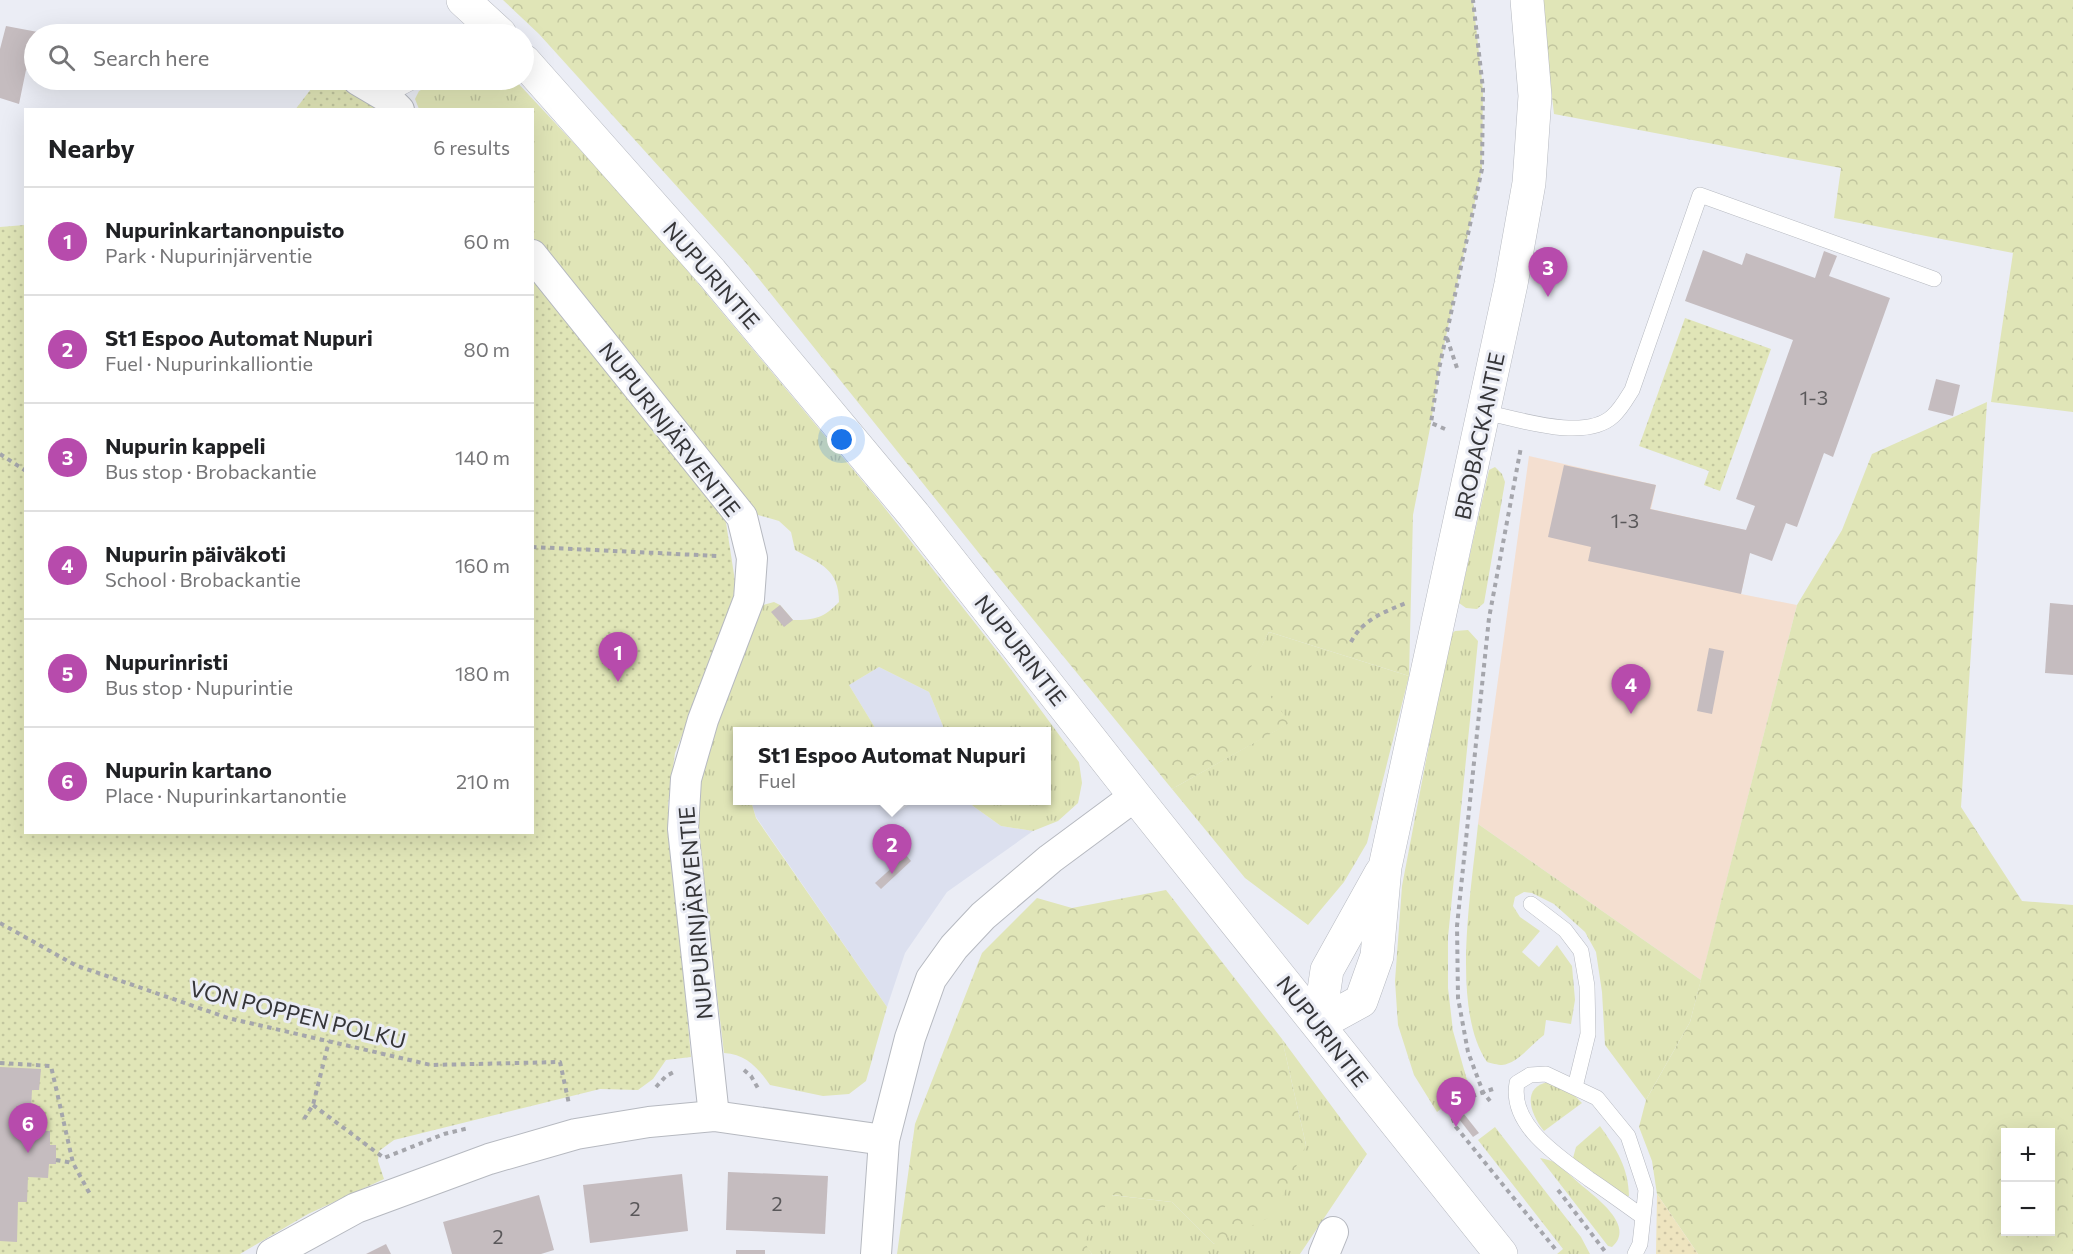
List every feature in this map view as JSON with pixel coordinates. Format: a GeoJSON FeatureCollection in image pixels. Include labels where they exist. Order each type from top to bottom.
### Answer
{"type":"FeatureCollection","features":[{"type":"Feature","properties":{"kind":"main road"},"geometry":{"type":"LineString","coordinates":[[463,0],[489,24]]}},
{"type":"Feature","properties":{"kind":"main road","name":"BROBACKANTIE"},"geometry":{"type":"LineString","coordinates":[[1318,1024],[1361,1001],[1377,956],[1385,867],[1511,284],[1529,183],[1535,96],[1527,0]]}},
{"type":"Feature","properties":{"kind":"main road","name":"NUPURINTIE"},"geometry":{"type":"LineString","coordinates":[[534,72],[711,272],[914,515],[1501,1254]]}},
{"type":"Feature","properties":{"kind":"main road","name":"BROBACKANTIE"},"geometry":{"type":"LineString","coordinates":[[1318,1024],[1327,970],[1385,867]]}},
{"type":"Feature","properties":{"kind":"street"},"geometry":{"type":"LineString","coordinates":[[373,90],[392,103]]}},
{"type":"Feature","properties":{"kind":"street","name":"NUPURINJÄRVENTIE"},"geometry":{"type":"LineString","coordinates":[[534,257],[742,517],[752,558],[749,599],[703,720],[686,779],[683,829],[714,1116]]}},
{"type":"Feature","properties":{"kind":"street"},"geometry":{"type":"LineString","coordinates":[[876,1254],[884,1140],[910,1038],[932,979],[954,948],[983,916],[1050,859],[1135,796]]}},
{"type":"Feature","properties":{"kind":"street"},"geometry":{"type":"LineString","coordinates":[[272,1254],[356,1208],[489,1159],[576,1134],[649,1122],[714,1116],[884,1140]]}},
{"type":"Feature","properties":{"kind":"lane"},"geometry":{"type":"LineString","coordinates":[[392,103],[406,90]]}},
{"type":"Feature","properties":{"kind":"lane"},"geometry":{"type":"LineString","coordinates":[[1484,412],[1552,427],[1586,429],[1613,417],[1632,390],[1700,195],[1934,279]]}},
{"type":"Feature","properties":{"kind":"lane"},"geometry":{"type":"LineString","coordinates":[[1530,904],[1565,930],[1581,951],[1587,986],[1588,1034],[1575,1088]]}},
{"type":"Feature","properties":{"kind":"lane"},"geometry":{"type":"LineString","coordinates":[[1635,1254],[1640,1244],[1643,1217],[1646,1190],[1628,1136],[1597,1098],[1546,1074],[1530,1075],[1517,1083],[1515,1096],[1523,1119],[1546,1148],[1643,1217]]}},
{"type":"Feature","properties":{"kind":"path"},"geometry":{"type":"LineString","coordinates":[[1473,0],[1483,89],[1482,169],[1439,369],[1431,423],[1518,460],[1489,618],[1457,926],[1458,998],[1468,1052],[1483,1092],[1497,1110]]}},
{"type":"Feature","properties":{"kind":"path"},"geometry":{"type":"LineString","coordinates":[[0,454],[24,470]]}},
{"type":"Feature","properties":{"kind":"path"},"geometry":{"type":"LineString","coordinates":[[534,547],[752,558]]}},
{"type":"Feature","properties":{"kind":"path"},"geometry":{"type":"LineString","coordinates":[[1351,642],[1355,634],[1374,616],[1409,601],[1442,608]]}},
{"type":"Feature","properties":{"kind":"path","name":"VON POPPEN POLKU"},"geometry":{"type":"LineString","coordinates":[[0,923],[75,965],[228,1018],[431,1065],[560,1062],[569,1104]]}},
{"type":"Feature","properties":{"kind":"path"},"geometry":{"type":"LineString","coordinates":[[304,1119],[314,1105],[329,1041]]}},
{"type":"Feature","properties":{"kind":"path"},"geometry":{"type":"LineString","coordinates":[[0,1063],[51,1066],[73,1163],[91,1196]]}},
{"type":"Feature","properties":{"kind":"path"},"geometry":{"type":"LineString","coordinates":[[1483,1092],[1473,1096],[1451,1114],[1456,1127],[1556,1250]]}},
{"type":"Feature","properties":{"kind":"path"},"geometry":{"type":"LineString","coordinates":[[314,1105],[384,1158]]}},
{"type":"Feature","properties":{"kind":"path"},"geometry":{"type":"LineString","coordinates":[[56,1160],[73,1163]]}},
{"type":"Feature","properties":{"kind":"path"},"geometry":{"type":"LineString","coordinates":[[1552,1182],[1607,1254]]}},
{"type":"Feature","properties":{"kind":"shaded area"},"geometry":{"type":"Polygon","coordinates":[[[1529,456],[1656,485],[1651,509],[1754,532],[1741,594],[1797,605],[1701,980],[1478,824],[1529,456]]]}},
{"type":"Feature","properties":{"kind":"shaded area"},"geometry":{"type":"Polygon","coordinates":[[[879,667],[929,692],[943,727],[875,727],[849,685],[879,667]]]}},
{"type":"Feature","properties":{"kind":"shaded area"},"geometry":{"type":"Polygon","coordinates":[[[752,805],[891,805],[899,811],[908,805],[972,805],[1001,826],[1033,831],[947,892],[905,953],[887,1007],[756,817],[752,805]]]}},
{"type":"Feature","properties":{"kind":"green space"},"geometry":{"type":"Polygon","coordinates":[[[503,0],[1473,0],[1483,89],[1482,169],[1439,369],[1413,515],[1409,676],[1269,632],[1250,669],[1290,723],[1172,789],[747,264],[534,29],[534,24],[528,24],[503,0]]]}},
{"type":"Feature","properties":{"kind":"green space"},"geometry":{"type":"Polygon","coordinates":[[[1541,0],[2073,0],[2073,412],[1991,402],[2013,253],[1834,218],[1841,168],[1554,114],[1541,0]]]}},
{"type":"Feature","properties":{"kind":"green space"},"geometry":{"type":"Polygon","coordinates":[[[310,90],[352,90],[381,108],[297,108],[310,90]]]}},
{"type":"Feature","properties":{"kind":"green space"},"geometry":{"type":"Polygon","coordinates":[[[524,90],[641,215],[880,502],[1004,660],[1079,762],[1082,783],[1078,803],[1058,821],[1033,831],[1001,826],[972,805],[1051,805],[1051,727],[943,727],[929,692],[879,667],[849,685],[875,727],[733,727],[733,805],[752,805],[756,818],[887,1007],[866,1081],[849,1094],[823,1096],[770,1085],[751,1063],[739,1056],[724,1053],[697,826],[698,786],[715,726],[763,605],[774,602],[780,605],[793,620],[819,617],[829,612],[839,602],[836,582],[827,569],[795,550],[791,532],[779,521],[755,514],[742,501],[534,240],[534,108],[419,108],[415,99],[419,91],[524,90]]]}},
{"type":"Feature","properties":{"kind":"green space"},"geometry":{"type":"Polygon","coordinates":[[[24,225],[24,834],[534,834],[534,278],[725,516],[735,581],[732,612],[675,753],[668,805],[691,1057],[666,1060],[653,1079],[638,1090],[600,1089],[394,1140],[379,1151],[378,1161],[384,1179],[308,1214],[240,1254],[0,1254],[0,227],[24,225]]]}},
{"type":"Feature","properties":{"kind":"green space"},"geometry":{"type":"Polygon","coordinates":[[[1685,318],[1771,349],[1720,491],[1704,485],[1709,471],[1639,446],[1685,318]]]}},
{"type":"Feature","properties":{"kind":"green space"},"geometry":{"type":"Polygon","coordinates":[[[1987,402],[1961,807],[2022,901],[2073,905],[2073,1254],[1698,1254],[1657,1194],[1652,1161],[1639,1127],[1646,1100],[1690,1022],[1797,605],[1842,530],[1872,454],[1987,402]]]}},
{"type":"Feature","properties":{"kind":"green space"},"geometry":{"type":"Polygon","coordinates":[[[1495,467],[1502,474],[1505,482],[1484,603],[1477,609],[1466,608],[1459,603],[1489,470],[1495,467]]]}},
{"type":"Feature","properties":{"kind":"green space"},"geometry":{"type":"Polygon","coordinates":[[[1468,630],[1478,641],[1448,937],[1448,988],[1453,1031],[1469,1087],[1437,1112],[1414,1075],[1398,1025],[1395,981],[1402,886],[1450,635],[1455,631],[1468,630]]]}},
{"type":"Feature","properties":{"kind":"green space"},"geometry":{"type":"Polygon","coordinates":[[[1269,632],[1409,676],[1367,843],[1344,882],[1308,925],[1245,878],[1172,789],[1289,723],[1249,669],[1269,632]]]}},
{"type":"Feature","properties":{"kind":"green space"},"geometry":{"type":"Polygon","coordinates":[[[1478,824],[1701,980],[1690,1022],[1646,1100],[1605,1045],[1602,992],[1596,952],[1585,932],[1554,904],[1532,893],[1524,892],[1515,897],[1513,906],[1520,917],[1540,931],[1522,952],[1539,967],[1557,945],[1572,966],[1575,1000],[1571,1024],[1546,1020],[1544,1035],[1514,1061],[1502,1065],[1487,1062],[1476,1039],[1469,1011],[1466,980],[1468,913],[1478,824]]]}},
{"type":"Feature","properties":{"kind":"green space"},"geometry":{"type":"Polygon","coordinates":[[[1166,890],[1282,1039],[1306,1145],[1274,1215],[1214,1244],[1172,1202],[1112,1195],[1084,1242],[1092,1254],[897,1254],[915,1124],[982,953],[1037,898],[1072,908],[1166,890]]]}},
{"type":"Feature","properties":{"kind":"green space"},"geometry":{"type":"Polygon","coordinates":[[[1282,1039],[1367,1154],[1300,1254],[1092,1254],[1083,1242],[1111,1195],[1172,1202],[1214,1244],[1306,1145],[1282,1039]]]}},
{"type":"Feature","properties":{"kind":"green space"},"geometry":{"type":"Polygon","coordinates":[[[1549,1082],[1567,1088],[1582,1103],[1544,1131],[1532,1110],[1531,1095],[1540,1085],[1549,1082]]]}},
{"type":"Feature","properties":{"kind":"green space"},"geometry":{"type":"Polygon","coordinates":[[[1600,1126],[1621,1159],[1629,1196],[1622,1198],[1573,1158],[1576,1147],[1600,1126]]]}},
{"type":"Feature","properties":{"kind":"green space"},"geometry":{"type":"Polygon","coordinates":[[[1495,1127],[1581,1237],[1590,1254],[1557,1254],[1563,1249],[1478,1140],[1495,1127]]]}},
{"type":"Feature","properties":{"kind":"green space"},"geometry":{"type":"Polygon","coordinates":[[[1540,1158],[1557,1164],[1611,1212],[1620,1230],[1618,1239],[1612,1247],[1608,1246],[1540,1158]]]}},
{"type":"Feature","properties":{"kind":"sand"},"geometry":{"type":"Polygon","coordinates":[[[1657,1194],[1698,1254],[1656,1254],[1657,1194]]]}},
{"type":"Feature","properties":{"kind":"building"},"geometry":{"type":"Polygon","coordinates":[[[6,26],[24,29],[24,80],[19,104],[0,98],[0,49],[6,26]]]}},
{"type":"Feature","properties":{"kind":"building"},"geometry":{"type":"Polygon","coordinates":[[[1703,250],[1742,265],[1746,253],[1815,278],[1824,251],[1837,256],[1829,276],[1890,298],[1833,457],[1824,453],[1797,527],[1786,523],[1772,561],[1750,553],[1741,594],[1588,561],[1591,547],[1548,537],[1564,465],[1656,485],[1650,509],[1746,530],[1755,506],[1736,499],[1793,340],[1685,301],[1703,250]]]}},
{"type":"Feature","properties":{"kind":"building"},"geometry":{"type":"Polygon","coordinates":[[[1936,379],[1960,385],[1953,416],[1928,410],[1936,379]]]}},
{"type":"Feature","properties":{"kind":"building"},"geometry":{"type":"Polygon","coordinates":[[[2050,603],[2073,605],[2073,675],[2045,673],[2050,603]]]}},
{"type":"Feature","properties":{"kind":"building"},"geometry":{"type":"Polygon","coordinates":[[[780,605],[793,620],[784,627],[771,612],[780,605]]]}},
{"type":"Feature","properties":{"kind":"building"},"geometry":{"type":"Polygon","coordinates":[[[1709,648],[1724,651],[1712,714],[1697,711],[1709,648]]]}},
{"type":"Feature","properties":{"kind":"building"},"geometry":{"type":"Polygon","coordinates":[[[906,855],[911,861],[881,889],[875,883],[906,855]]]}},
{"type":"Feature","properties":{"kind":"building"},"geometry":{"type":"Polygon","coordinates":[[[0,1067],[41,1069],[39,1090],[32,1090],[30,1130],[50,1131],[50,1145],[56,1145],[56,1164],[49,1164],[48,1178],[28,1177],[27,1202],[18,1202],[17,1242],[0,1241],[0,1067]]]}},
{"type":"Feature","properties":{"kind":"building"},"geometry":{"type":"Polygon","coordinates":[[[1464,1114],[1479,1133],[1473,1137],[1459,1119],[1464,1114]]]}},
{"type":"Feature","properties":{"kind":"building"},"geometry":{"type":"Polygon","coordinates":[[[728,1172],[828,1176],[825,1234],[726,1230],[728,1172]]]}},
{"type":"Feature","properties":{"kind":"building"},"geometry":{"type":"Polygon","coordinates":[[[682,1174],[688,1231],[590,1243],[583,1185],[682,1174]]]}},
{"type":"Feature","properties":{"kind":"building"},"geometry":{"type":"Polygon","coordinates":[[[539,1195],[554,1250],[541,1254],[452,1254],[443,1222],[539,1195]]]}},
{"type":"Feature","properties":{"kind":"building"},"geometry":{"type":"Polygon","coordinates":[[[386,1244],[391,1254],[366,1254],[386,1244]]]}},
{"type":"Feature","properties":{"kind":"building"},"geometry":{"type":"Polygon","coordinates":[[[736,1250],[765,1250],[765,1254],[736,1254],[736,1250]]]}},
{"type":"Feature","properties":{"kind":"place","name":"Nupurin kappeli"},"geometry":{"type":"Point","coordinates":[1548,297]}},
{"type":"Feature","properties":{"kind":"place","name":"Nupurinkartanonpuisto"},"geometry":{"type":"Point","coordinates":[618,682]}},
{"type":"Feature","properties":{"kind":"place","name":"Nupurin päiväkoti"},"geometry":{"type":"Point","coordinates":[1631,714]}},
{"type":"Feature","properties":{"kind":"place","name":"St1 Espoo Automat Nupuri"},"geometry":{"type":"Point","coordinates":[892,874]}},
{"type":"Feature","properties":{"kind":"place","name":"Nupurinristi"},"geometry":{"type":"Point","coordinates":[1456,1127]}},
{"type":"Feature","properties":{"kind":"place","name":"Nupurin kartano"},"geometry":{"type":"Point","coordinates":[28,1153]}}]}
